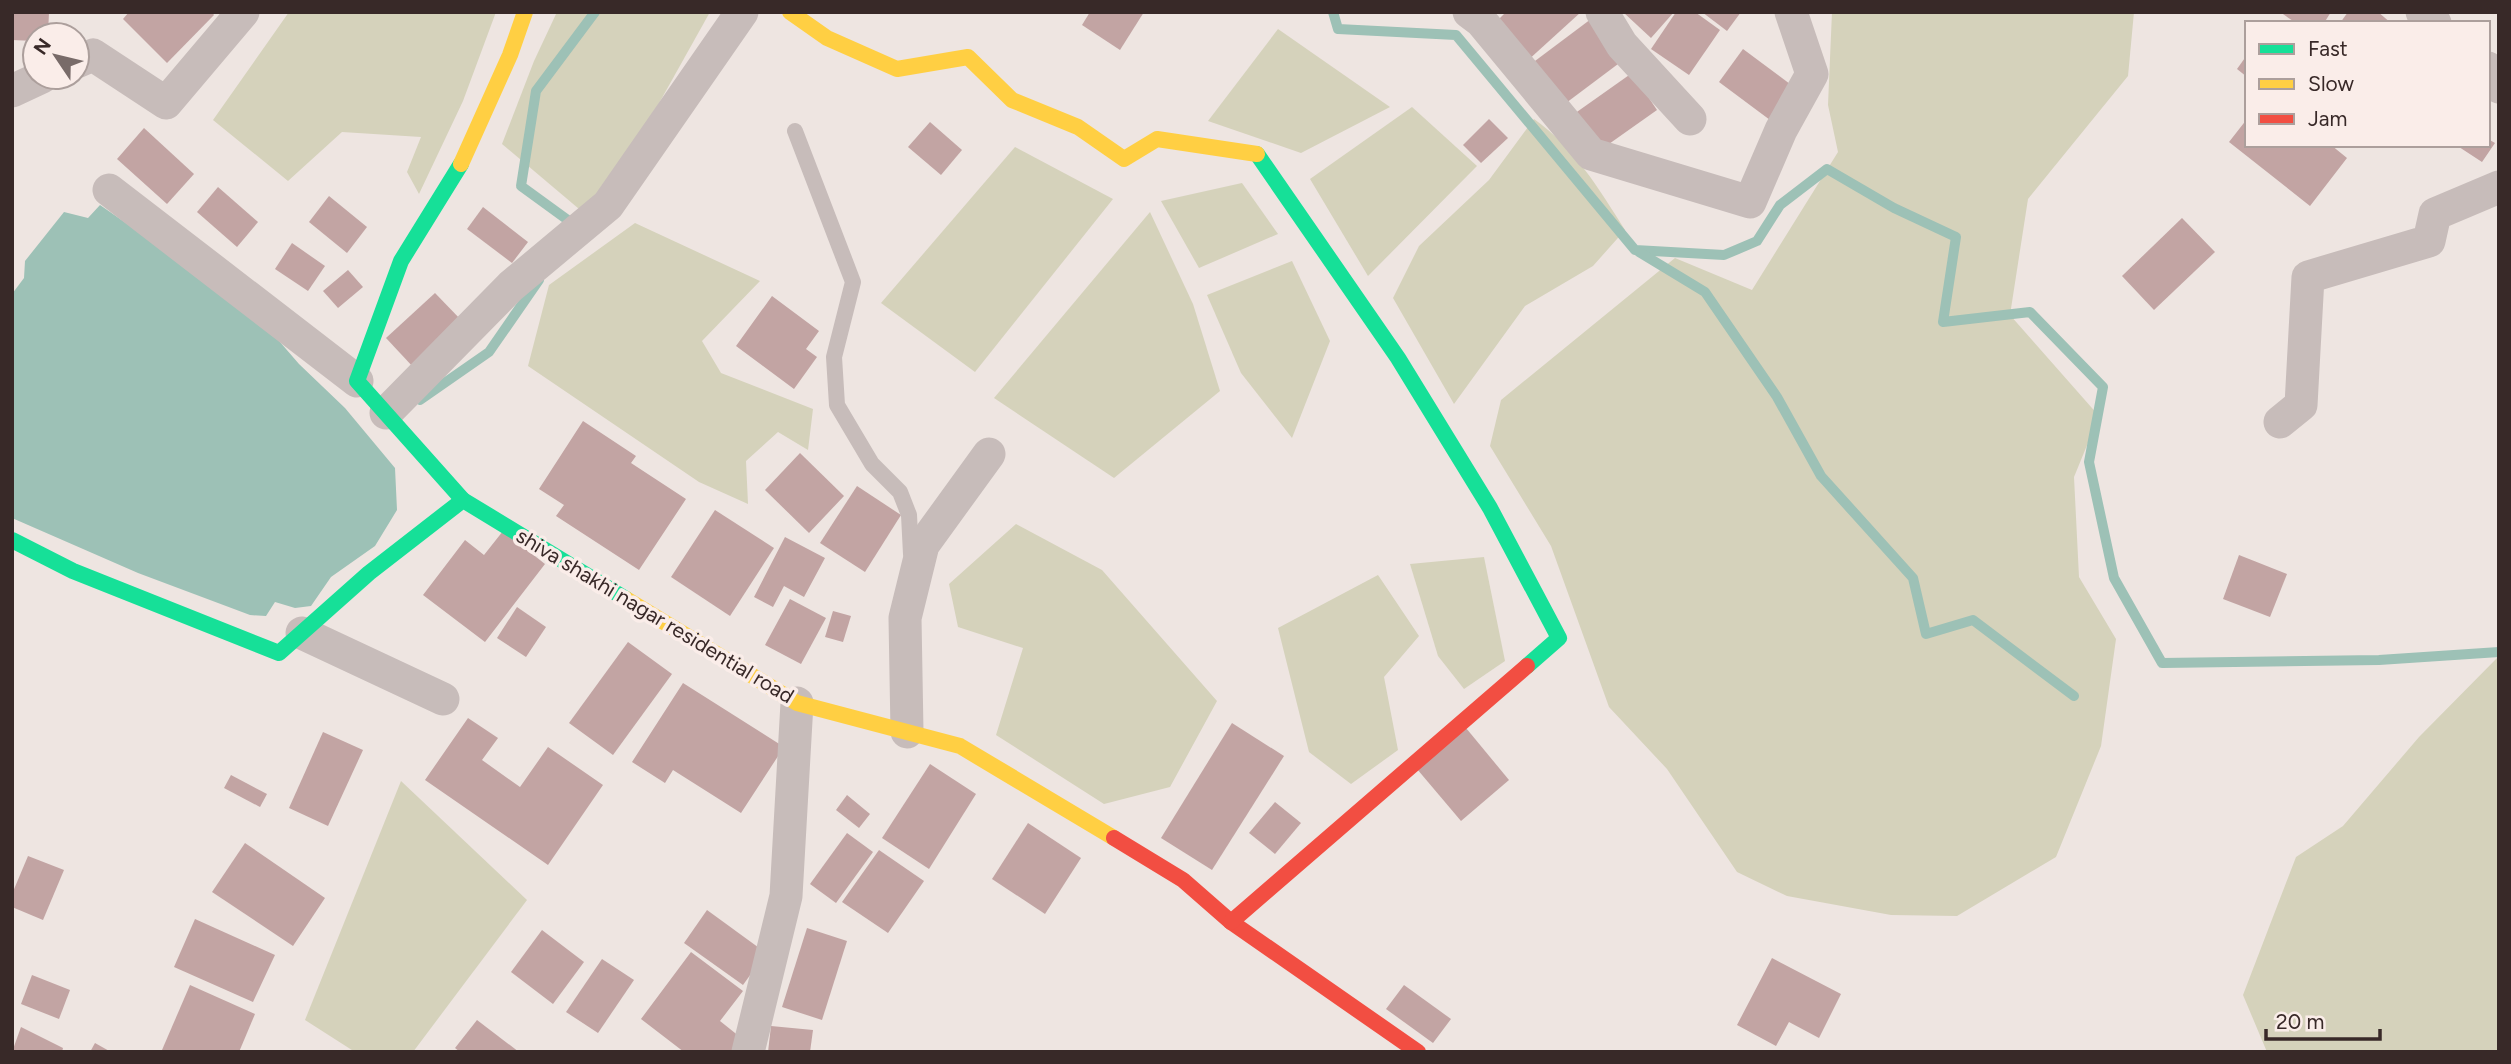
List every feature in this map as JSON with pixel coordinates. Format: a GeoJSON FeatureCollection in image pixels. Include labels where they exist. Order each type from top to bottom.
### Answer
{"type":"FeatureCollection","features":[{"type":"Feature","properties":{"kind":"street"},"geometry":{"type":"LineString","coordinates":[[91,56],[166,103],[243,12]]}},
{"type":"Feature","properties":{"kind":"street"},"geometry":{"type":"LineString","coordinates":[[109,190],[357,381],[401,261],[458,169],[510,55],[525,12]]}},
{"type":"Feature","properties":{"kind":"street"},"geometry":{"type":"LineString","coordinates":[[386,413],[511,286],[608,205],[742,12]]}},
{"type":"Feature","properties":{"kind":"street"},"geometry":{"type":"LineString","coordinates":[[790,12],[827,38],[897,69],[968,57],[1012,100],[1078,127],[1124,159],[1157,139],[1258,154],[1398,358],[1490,508],[1559,638],[1231,922]]}},
{"type":"Feature","properties":{"kind":"street"},"geometry":{"type":"LineString","coordinates":[[1469,12],[1481,21],[1591,154],[1750,202],[1811,74],[1791,12]]}},
{"type":"Feature","properties":{"kind":"street"},"geometry":{"type":"LineString","coordinates":[[1602,12],[1622,45],[1690,119]]}},
{"type":"Feature","properties":{"kind":"street"},"geometry":{"type":"LineString","coordinates":[[2490,71],[2499,87]]}},
{"type":"Feature","properties":{"kind":"street"},"geometry":{"type":"LineString","coordinates":[[2280,422],[2301,405],[2308,277],[2429,241],[2435,214],[2499,187]]}},
{"type":"Feature","properties":{"kind":"street","name":"shiva shakhi nagar residential road"},"geometry":{"type":"LineString","coordinates":[[357,381],[463,500],[797,703],[960,746],[1183,880],[1231,922],[1405,1049]]}},
{"type":"Feature","properties":{"kind":"street"},"geometry":{"type":"LineString","coordinates":[[907,732],[905,618],[923,545],[989,454]]}},
{"type":"Feature","properties":{"kind":"street"},"geometry":{"type":"LineString","coordinates":[[12,540],[73,571],[279,653],[369,573],[463,500]]}},
{"type":"Feature","properties":{"kind":"street"},"geometry":{"type":"LineString","coordinates":[[302,633],[443,699]]}},
{"type":"Feature","properties":{"kind":"street"},"geometry":{"type":"LineString","coordinates":[[748,1052],[786,896],[797,703]]}},
{"type":"Feature","properties":{"kind":"lane"},"geometry":{"type":"LineString","coordinates":[[795,131],[853,282],[834,357],[837,405],[872,464],[900,492],[905,503],[909,515],[914,581]]}},
{"type":"Feature","properties":{"kind":"shaded area"},"geometry":{"type":"Polygon","coordinates":[[[289,12],[496,12],[463,101],[419,194],[407,172],[421,137],[342,132],[288,181],[213,120],[289,12]]]}},
{"type":"Feature","properties":{"kind":"shaded area"},"geometry":{"type":"Polygon","coordinates":[[[557,12],[710,12],[658,105],[585,214],[502,144],[534,61],[557,12]]]}},
{"type":"Feature","properties":{"kind":"shaded area"},"geometry":{"type":"Polygon","coordinates":[[[1832,12],[2134,12],[2128,76],[2028,199],[2010,315],[2099,416],[2074,477],[2079,577],[2116,639],[2101,746],[2056,857],[1957,916],[1891,915],[1787,896],[1737,872],[1667,769],[1609,707],[1551,546],[1490,446],[1501,400],[1675,258],[1752,290],[1838,152],[1828,105],[1832,12]]]}},
{"type":"Feature","properties":{"kind":"shaded area"},"geometry":{"type":"Polygon","coordinates":[[[1278,29],[1390,107],[1301,153],[1208,121],[1278,29]]]}},
{"type":"Feature","properties":{"kind":"shaded area"},"geometry":{"type":"Polygon","coordinates":[[[1412,107],[1477,166],[1368,276],[1310,179],[1412,107]]]}},
{"type":"Feature","properties":{"kind":"shaded area"},"geometry":{"type":"Polygon","coordinates":[[[1534,119],[1574,156],[1625,230],[1593,266],[1525,306],[1454,404],[1393,298],[1419,246],[1489,180],[1534,119]]]}},
{"type":"Feature","properties":{"kind":"shaded area"},"geometry":{"type":"Polygon","coordinates":[[[1015,147],[1113,199],[975,372],[881,303],[1015,147]]]}},
{"type":"Feature","properties":{"kind":"shaded area"},"geometry":{"type":"Polygon","coordinates":[[[1242,183],[1278,234],[1199,268],[1161,201],[1242,183]]]}},
{"type":"Feature","properties":{"kind":"shaded area"},"geometry":{"type":"Polygon","coordinates":[[[1150,212],[1193,304],[1220,391],[1114,478],[994,398],[1150,212]]]}},
{"type":"Feature","properties":{"kind":"shaded area"},"geometry":{"type":"Polygon","coordinates":[[[635,223],[760,281],[702,341],[721,373],[813,409],[808,450],[778,432],[746,461],[748,504],[699,482],[528,366],[549,285],[635,223]]]}},
{"type":"Feature","properties":{"kind":"shaded area"},"geometry":{"type":"Polygon","coordinates":[[[1292,261],[1330,341],[1292,438],[1241,373],[1207,295],[1292,261]]]}},
{"type":"Feature","properties":{"kind":"shaded area"},"geometry":{"type":"Polygon","coordinates":[[[1016,524],[1102,570],[1217,701],[1170,787],[1104,804],[996,735],[1023,648],[958,627],[949,584],[1016,524]]]}},
{"type":"Feature","properties":{"kind":"shaded area"},"geometry":{"type":"Polygon","coordinates":[[[1484,557],[1505,661],[1464,689],[1438,656],[1410,564],[1484,557]]]}},
{"type":"Feature","properties":{"kind":"shaded area"},"geometry":{"type":"Polygon","coordinates":[[[1378,575],[1419,636],[1384,677],[1398,750],[1351,784],[1309,752],[1278,628],[1378,575]]]}},
{"type":"Feature","properties":{"kind":"shaded area"},"geometry":{"type":"Polygon","coordinates":[[[2499,656],[2499,1052],[2267,1052],[2243,995],[2296,857],[2343,826],[2419,737],[2499,656]]]}},
{"type":"Feature","properties":{"kind":"shaded area"},"geometry":{"type":"Polygon","coordinates":[[[401,781],[527,900],[413,1052],[355,1052],[305,1020],[401,781]]]}},
{"type":"Feature","properties":{"kind":"water"},"geometry":{"type":"Polygon","coordinates":[[[100,205],[254,312],[299,364],[345,408],[395,468],[397,510],[375,546],[331,577],[311,606],[295,608],[275,602],[266,616],[250,615],[138,573],[12,518],[12,294],[24,278],[25,261],[64,212],[88,218],[100,205]]]}},
{"type":"Feature","properties":{"kind":"building"},"geometry":{"type":"Polygon","coordinates":[[[12,12],[49,12],[49,21],[21,21],[21,40],[12,40],[12,12]]]}},
{"type":"Feature","properties":{"kind":"building"},"geometry":{"type":"Polygon","coordinates":[[[129,12],[212,12],[214,15],[167,63],[123,19],[129,12]]]}},
{"type":"Feature","properties":{"kind":"building"},"geometry":{"type":"Polygon","coordinates":[[[1090,12],[1144,12],[1120,50],[1082,25],[1090,12]]]}},
{"type":"Feature","properties":{"kind":"building"},"geometry":{"type":"Polygon","coordinates":[[[1506,12],[1581,12],[1526,62],[1493,25],[1506,12]]]}},
{"type":"Feature","properties":{"kind":"building"},"geometry":{"type":"Polygon","coordinates":[[[1623,12],[1674,12],[1651,38],[1623,12]]]}},
{"type":"Feature","properties":{"kind":"building"},"geometry":{"type":"Polygon","coordinates":[[[1676,12],[1695,12],[1720,30],[1689,75],[1651,49],[1676,12]]]}},
{"type":"Feature","properties":{"kind":"building"},"geometry":{"type":"Polygon","coordinates":[[[1702,12],[1741,12],[1727,31],[1702,12]]]}},
{"type":"Feature","properties":{"kind":"building"},"geometry":{"type":"Polygon","coordinates":[[[2280,12],[2331,12],[2325,21],[2293,21],[2280,12]]]}},
{"type":"Feature","properties":{"kind":"building"},"geometry":{"type":"Polygon","coordinates":[[[2348,12],[2378,12],[2389,21],[2341,21],[2348,12]]]}},
{"type":"Feature","properties":{"kind":"building"},"geometry":{"type":"Polygon","coordinates":[[[1591,19],[1622,61],[1562,106],[1531,64],[1591,19]]]}},
{"type":"Feature","properties":{"kind":"building"},"geometry":{"type":"Polygon","coordinates":[[[1743,49],[1794,87],[1770,120],[1719,82],[1743,49]]]}},
{"type":"Feature","properties":{"kind":"building"},"geometry":{"type":"Polygon","coordinates":[[[2245,58],[2245,75],[2237,69],[2245,58]]]}},
{"type":"Feature","properties":{"kind":"building"},"geometry":{"type":"Polygon","coordinates":[[[1632,73],[1657,110],[1599,151],[1574,114],[1632,73]]]}},
{"type":"Feature","properties":{"kind":"building"},"geometry":{"type":"Polygon","coordinates":[[[1489,119],[1508,138],[1481,163],[1463,145],[1489,119]]]}},
{"type":"Feature","properties":{"kind":"building"},"geometry":{"type":"Polygon","coordinates":[[[930,122],[962,150],[941,175],[908,147],[930,122]]]}},
{"type":"Feature","properties":{"kind":"building"},"geometry":{"type":"Polygon","coordinates":[[[2245,122],[2245,147],[2333,147],[2347,158],[2310,206],[2229,142],[2245,122]]]}},
{"type":"Feature","properties":{"kind":"building"},"geometry":{"type":"Polygon","coordinates":[[[144,128],[194,174],[167,204],[117,159],[144,128]]]}},
{"type":"Feature","properties":{"kind":"building"},"geometry":{"type":"Polygon","coordinates":[[[2490,140],[2495,143],[2482,162],[2459,147],[2490,147],[2490,140]]]}},
{"type":"Feature","properties":{"kind":"building"},"geometry":{"type":"Polygon","coordinates":[[[218,187],[258,222],[237,247],[197,212],[218,187]]]}},
{"type":"Feature","properties":{"kind":"building"},"geometry":{"type":"Polygon","coordinates":[[[329,196],[367,227],[347,253],[309,222],[329,196]]]}},
{"type":"Feature","properties":{"kind":"building"},"geometry":{"type":"Polygon","coordinates":[[[483,207],[528,242],[512,263],[467,229],[483,207]]]}},
{"type":"Feature","properties":{"kind":"building"},"geometry":{"type":"Polygon","coordinates":[[[2182,218],[2215,252],[2154,310],[2122,276],[2182,218]]]}},
{"type":"Feature","properties":{"kind":"building"},"geometry":{"type":"Polygon","coordinates":[[[292,243],[325,266],[308,291],[275,269],[292,243]]]}},
{"type":"Feature","properties":{"kind":"building"},"geometry":{"type":"Polygon","coordinates":[[[348,270],[363,287],[338,308],[323,291],[348,270]]]}},
{"type":"Feature","properties":{"kind":"building"},"geometry":{"type":"Polygon","coordinates":[[[435,293],[463,322],[414,368],[386,338],[435,293]]]}},
{"type":"Feature","properties":{"kind":"building"},"geometry":{"type":"Polygon","coordinates":[[[772,296],[819,331],[806,349],[817,357],[794,389],[736,346],[772,296]]]}},
{"type":"Feature","properties":{"kind":"building"},"geometry":{"type":"Polygon","coordinates":[[[583,421],[636,456],[631,463],[686,499],[639,570],[556,516],[564,505],[539,489],[583,421]]]}},
{"type":"Feature","properties":{"kind":"building"},"geometry":{"type":"Polygon","coordinates":[[[800,453],[844,496],[809,533],[765,490],[800,453]]]}},
{"type":"Feature","properties":{"kind":"building"},"geometry":{"type":"Polygon","coordinates":[[[857,486],[901,515],[865,572],[820,543],[857,486]]]}},
{"type":"Feature","properties":{"kind":"building"},"geometry":{"type":"Polygon","coordinates":[[[715,510],[774,548],[730,616],[671,577],[715,510]]]}},
{"type":"Feature","properties":{"kind":"building"},"geometry":{"type":"Polygon","coordinates":[[[503,531],[545,564],[485,642],[423,595],[465,540],[484,555],[503,531]]]}},
{"type":"Feature","properties":{"kind":"building"},"geometry":{"type":"Polygon","coordinates":[[[785,537],[825,558],[804,597],[784,586],[773,607],[754,597],[785,537]]]}},
{"type":"Feature","properties":{"kind":"building"},"geometry":{"type":"Polygon","coordinates":[[[2239,555],[2287,574],[2270,617],[2223,599],[2239,555]]]}},
{"type":"Feature","properties":{"kind":"building"},"geometry":{"type":"Polygon","coordinates":[[[790,599],[826,618],[801,664],[765,645],[790,599]]]}},
{"type":"Feature","properties":{"kind":"building"},"geometry":{"type":"Polygon","coordinates":[[[517,607],[546,627],[526,657],[497,638],[517,607]]]}},
{"type":"Feature","properties":{"kind":"building"},"geometry":{"type":"Polygon","coordinates":[[[833,611],[851,616],[843,642],[825,637],[833,611]]]}},
{"type":"Feature","properties":{"kind":"building"},"geometry":{"type":"Polygon","coordinates":[[[628,642],[672,674],[613,755],[569,723],[628,642]]]}},
{"type":"Feature","properties":{"kind":"building"},"geometry":{"type":"Polygon","coordinates":[[[683,683],[784,747],[741,813],[673,770],[665,783],[632,762],[683,683]]]}},
{"type":"Feature","properties":{"kind":"building"},"geometry":{"type":"Polygon","coordinates":[[[468,718],[498,738],[482,760],[520,787],[548,747],[603,785],[548,865],[425,780],[468,718]]]}},
{"type":"Feature","properties":{"kind":"building"},"geometry":{"type":"Polygon","coordinates":[[[1232,723],[1284,756],[1212,870],[1161,838],[1232,723]]]}},
{"type":"Feature","properties":{"kind":"building"},"geometry":{"type":"Polygon","coordinates":[[[1466,728],[1509,780],[1461,821],[1417,769],[1466,728]]]}},
{"type":"Feature","properties":{"kind":"building"},"geometry":{"type":"Polygon","coordinates":[[[323,732],[363,750],[328,826],[289,808],[323,732]]]}},
{"type":"Feature","properties":{"kind":"building"},"geometry":{"type":"Polygon","coordinates":[[[930,764],[976,794],[929,869],[882,838],[930,764]]]}},
{"type":"Feature","properties":{"kind":"building"},"geometry":{"type":"Polygon","coordinates":[[[231,775],[267,794],[260,807],[224,788],[231,775]]]}},
{"type":"Feature","properties":{"kind":"building"},"geometry":{"type":"Polygon","coordinates":[[[847,795],[870,814],[859,828],[836,810],[847,795]]]}},
{"type":"Feature","properties":{"kind":"building"},"geometry":{"type":"Polygon","coordinates":[[[1275,802],[1301,823],[1275,854],[1249,833],[1275,802]]]}},
{"type":"Feature","properties":{"kind":"building"},"geometry":{"type":"Polygon","coordinates":[[[1028,823],[1081,858],[1045,914],[992,879],[1028,823]]]}},
{"type":"Feature","properties":{"kind":"building"},"geometry":{"type":"Polygon","coordinates":[[[847,833],[873,852],[836,903],[810,884],[847,833]]]}},
{"type":"Feature","properties":{"kind":"building"},"geometry":{"type":"Polygon","coordinates":[[[245,843],[325,898],[293,946],[212,892],[245,843]]]}},
{"type":"Feature","properties":{"kind":"building"},"geometry":{"type":"Polygon","coordinates":[[[879,850],[924,881],[888,933],[842,902],[879,850]]]}},
{"type":"Feature","properties":{"kind":"building"},"geometry":{"type":"Polygon","coordinates":[[[28,856],[64,870],[43,920],[12,907],[12,894],[28,856]]]}},
{"type":"Feature","properties":{"kind":"building"},"geometry":{"type":"Polygon","coordinates":[[[707,910],[766,953],[743,985],[684,943],[707,910]]]}},
{"type":"Feature","properties":{"kind":"building"},"geometry":{"type":"Polygon","coordinates":[[[195,919],[275,955],[253,1002],[174,967],[195,919]]]}},
{"type":"Feature","properties":{"kind":"building"},"geometry":{"type":"Polygon","coordinates":[[[807,928],[847,941],[822,1020],[782,1007],[807,928]]]}},
{"type":"Feature","properties":{"kind":"building"},"geometry":{"type":"Polygon","coordinates":[[[542,930],[584,962],[553,1004],[511,972],[542,930]]]}},
{"type":"Feature","properties":{"kind":"building"},"geometry":{"type":"Polygon","coordinates":[[[691,952],[743,991],[720,1021],[745,1041],[737,1052],[684,1052],[641,1019],[691,952]]]}},
{"type":"Feature","properties":{"kind":"building"},"geometry":{"type":"Polygon","coordinates":[[[1772,958],[1841,994],[1819,1038],[1789,1022],[1776,1046],[1737,1025],[1772,958]]]}},
{"type":"Feature","properties":{"kind":"building"},"geometry":{"type":"Polygon","coordinates":[[[602,959],[634,980],[598,1033],[566,1012],[602,959]]]}},
{"type":"Feature","properties":{"kind":"building"},"geometry":{"type":"Polygon","coordinates":[[[32,975],[70,990],[59,1019],[21,1004],[32,975]]]}},
{"type":"Feature","properties":{"kind":"building"},"geometry":{"type":"Polygon","coordinates":[[[190,985],[255,1014],[239,1052],[162,1050],[190,985]]]}},
{"type":"Feature","properties":{"kind":"building"},"geometry":{"type":"Polygon","coordinates":[[[1404,985],[1451,1019],[1433,1043],[1386,1009],[1404,985]]]}},
{"type":"Feature","properties":{"kind":"building"},"geometry":{"type":"Polygon","coordinates":[[[477,1020],[519,1052],[460,1052],[455,1048],[477,1020]]]}},
{"type":"Feature","properties":{"kind":"building"},"geometry":{"type":"Polygon","coordinates":[[[771,1026],[813,1030],[810,1052],[768,1052],[771,1026]]]}},
{"type":"Feature","properties":{"kind":"building"},"geometry":{"type":"Polygon","coordinates":[[[21,1027],[63,1048],[62,1052],[12,1052],[21,1027]]]}},
{"type":"Feature","properties":{"kind":"building"},"geometry":{"type":"Polygon","coordinates":[[[95,1043],[111,1052],[90,1052],[95,1043]]]}},
{"type":"Feature","properties":{"kind":"waterway"},"geometry":{"type":"LineString","coordinates":[[576,226],[521,186],[536,91],[595,12]]}},
{"type":"Feature","properties":{"kind":"waterway"},"geometry":{"type":"LineString","coordinates":[[1333,12],[1338,29],[1456,35],[1635,250],[1724,255],[1757,241],[1780,205],[1827,169],[1894,208],[1956,237],[1943,322],[2030,312],[2103,387],[2089,462],[2114,578],[2162,663],[2379,660],[2499,652]]}},
{"type":"Feature","properties":{"kind":"waterway"},"geometry":{"type":"LineString","coordinates":[[1639,252],[1705,292],[1777,397],[1821,476],[1913,578],[1926,634],[1973,620],[2074,696]]}},
{"type":"Feature","properties":{"kind":"waterway"},"geometry":{"type":"LineString","coordinates":[[420,400],[489,352],[539,280]]}},
{"type":"Feature","properties":{"kind":"traffic: fast"},"geometry":{"type":"LineString","coordinates":[[1257,154],[1398,358],[1490,508],[1559,638],[1527,666]]}},
{"type":"Feature","properties":{"kind":"traffic: fast"},"geometry":{"type":"LineString","coordinates":[[461,164],[401,261],[357,381],[463,500]]}},
{"type":"Feature","properties":{"kind":"traffic: fast"},"geometry":{"type":"LineString","coordinates":[[12,540],[73,571],[279,653],[369,573],[463,500],[626,599]]}},
{"type":"Feature","properties":{"kind":"traffic: slow"},"geometry":{"type":"LineString","coordinates":[[461,164],[510,55],[525,12]]}},
{"type":"Feature","properties":{"kind":"traffic: slow"},"geometry":{"type":"LineString","coordinates":[[790,12],[827,38],[897,69],[968,57],[1012,100],[1078,127],[1124,159],[1157,139],[1257,154]]}},
{"type":"Feature","properties":{"kind":"traffic: slow"},"geometry":{"type":"LineString","coordinates":[[626,599],[797,703],[960,746],[1114,838]]}},
{"type":"Feature","properties":{"kind":"traffic: jam"},"geometry":{"type":"LineString","coordinates":[[1231,922],[1527,666]]}},
{"type":"Feature","properties":{"kind":"traffic: jam"},"geometry":{"type":"LineString","coordinates":[[1114,838],[1183,880],[1231,922],[1418,1052]]}}]}
